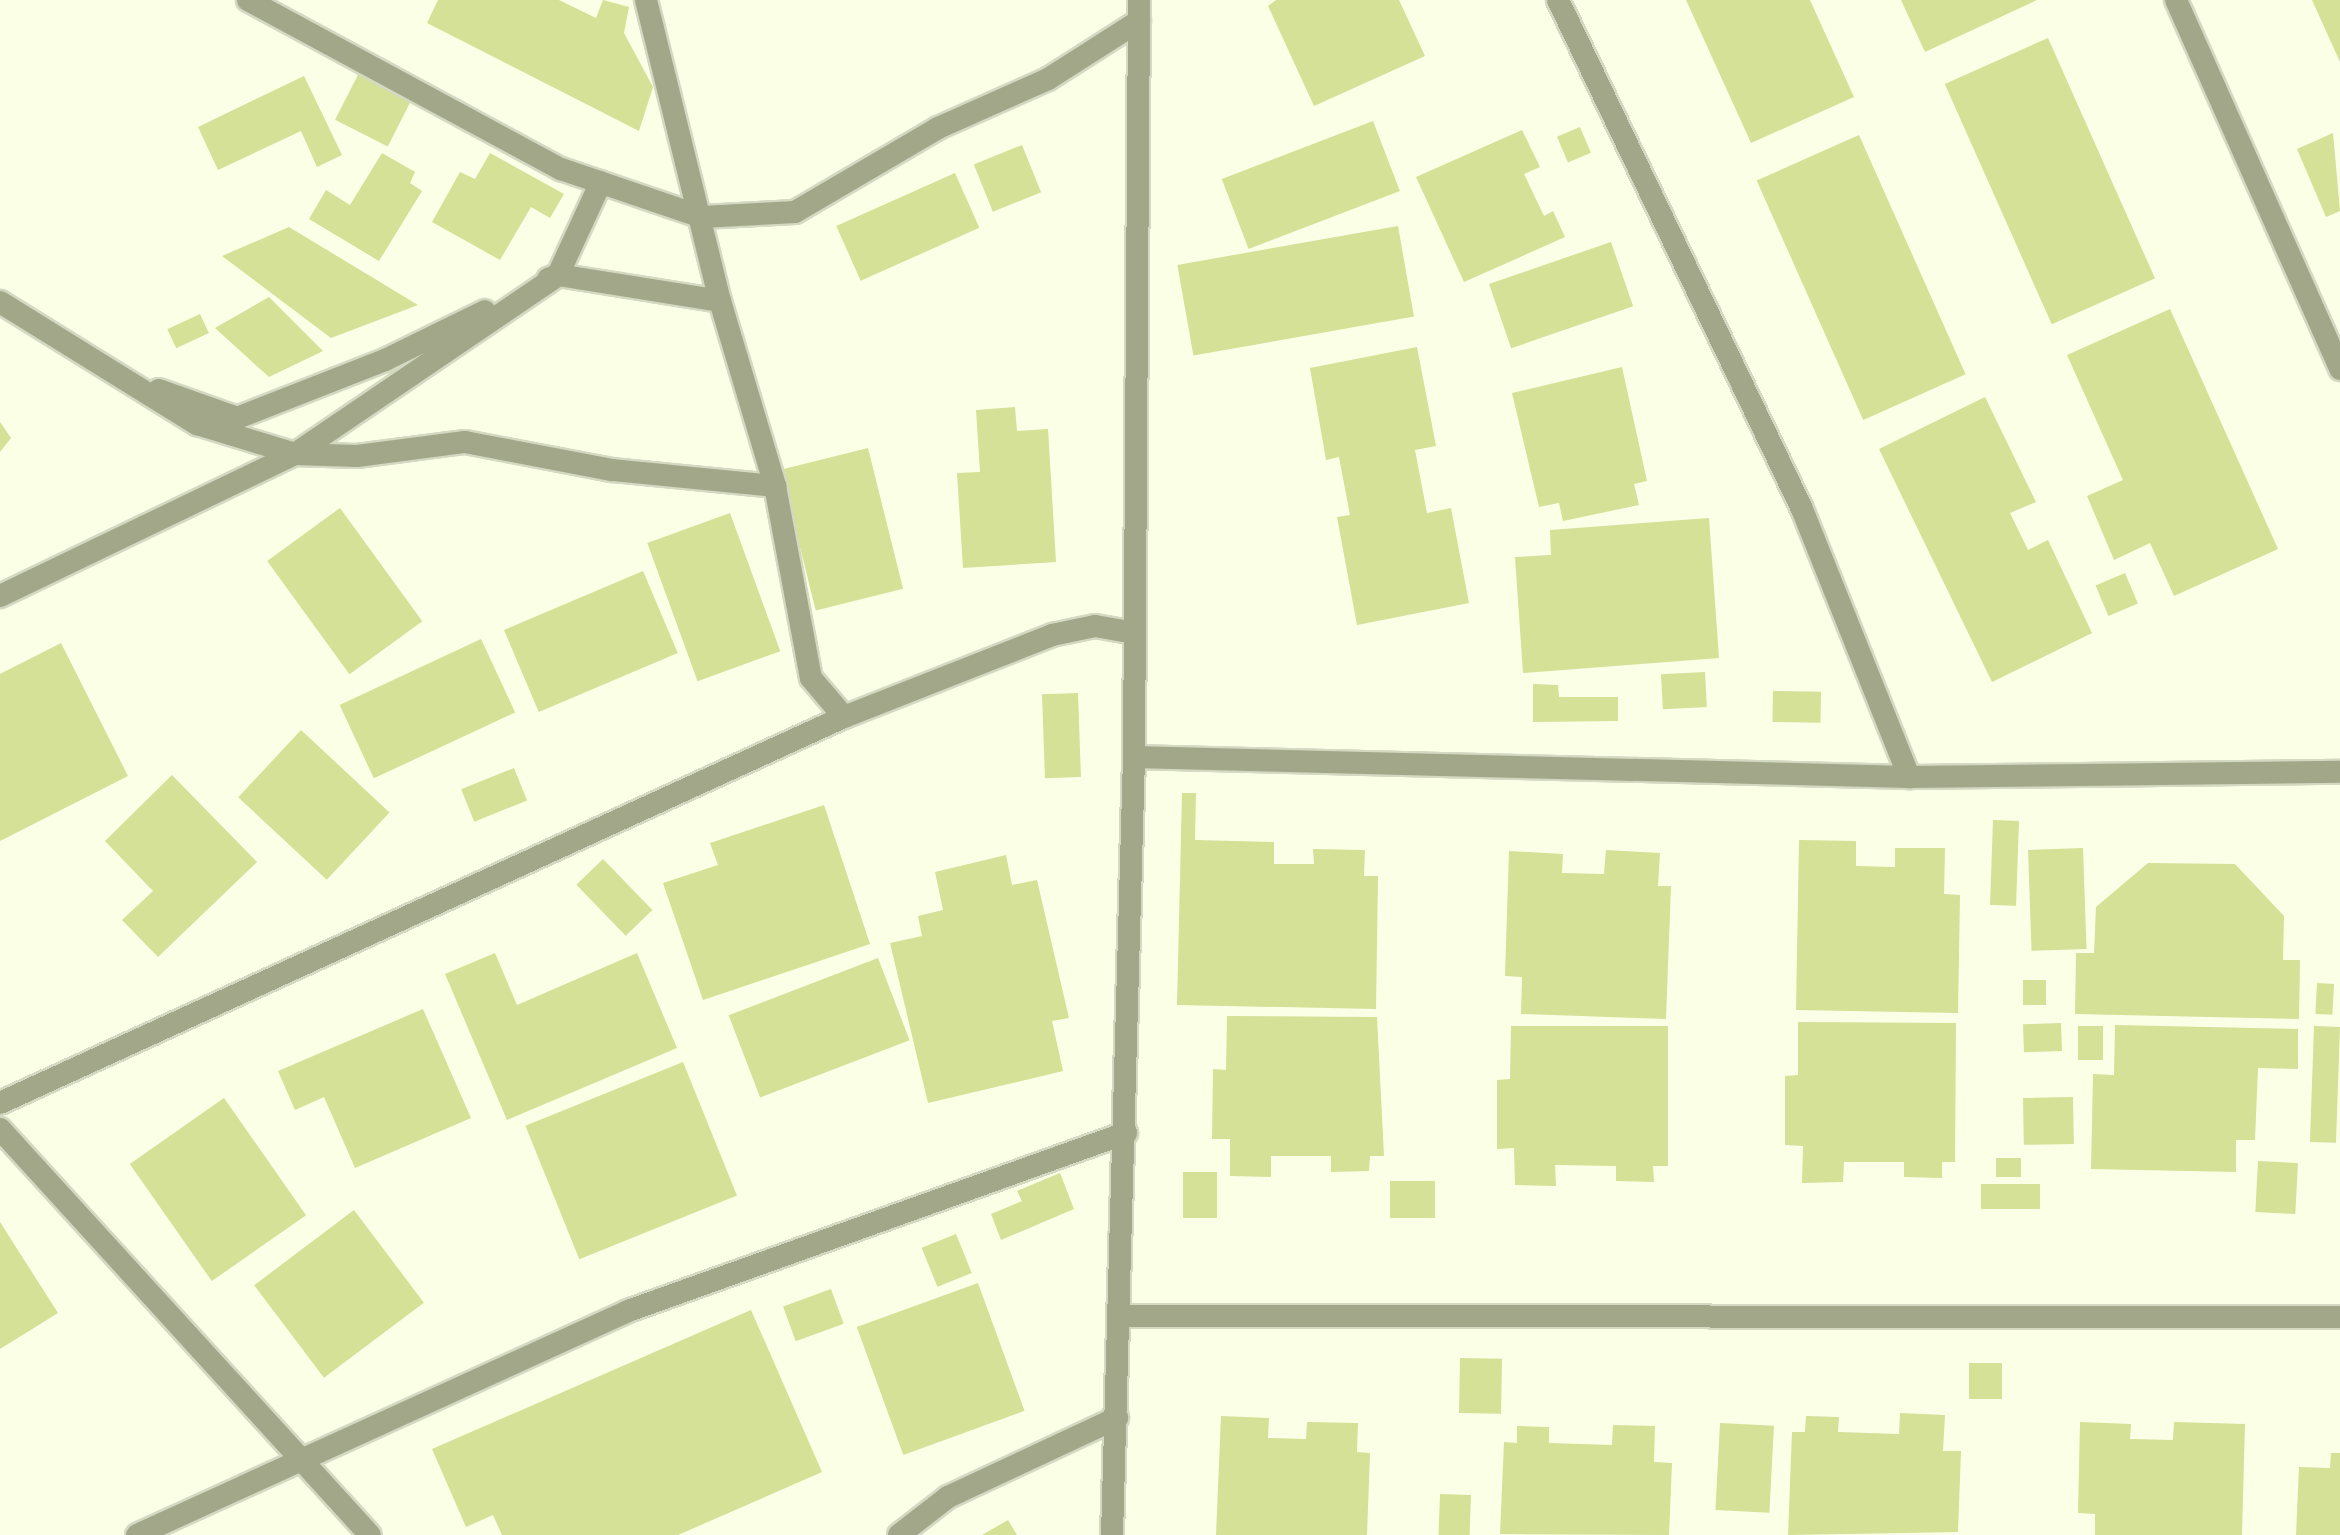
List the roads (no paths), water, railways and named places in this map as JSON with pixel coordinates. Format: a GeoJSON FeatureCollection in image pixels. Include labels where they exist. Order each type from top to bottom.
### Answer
{"type":"FeatureCollection","features":[{"type":"Feature","properties":{"kind":"street"},"geometry":{"type":"LineString","coordinates":[[248,0],[561,169],[702,217],[795,212],[938,128],[1048,79],[1139,11]]}},
{"type":"Feature","properties":{"kind":"street"},"geometry":{"type":"LineString","coordinates":[[646,0],[702,217],[720,301],[775,486],[811,678],[844,717]]}},
{"type":"Feature","properties":{"kind":"street"},"geometry":{"type":"LineString","coordinates":[[1558,0],[1802,509],[1909,777]]}},
{"type":"Feature","properties":{"kind":"street"},"geometry":{"type":"LineString","coordinates":[[2176,0],[2340,369]]}},
{"type":"Feature","properties":{"kind":"street"},"geometry":{"type":"LineString","coordinates":[[1112,1535],[1122,1316],[1134,757],[1139,11]]}},
{"type":"Feature","properties":{"kind":"street"},"geometry":{"type":"LineString","coordinates":[[0,596],[295,454],[558,275],[601,182]]}},
{"type":"Feature","properties":{"kind":"street"},"geometry":{"type":"LineString","coordinates":[[112,374],[237,418],[385,360],[558,275],[720,301]]}},
{"type":"Feature","properties":{"kind":"street"},"geometry":{"type":"LineString","coordinates":[[0,302],[197,424],[295,454],[357,456],[465,442],[612,470],[775,486]]}},
{"type":"Feature","properties":{"kind":"street"},"geometry":{"type":"LineString","coordinates":[[0,1103],[844,717],[1052,635],[1095,626],[1134,633]]}},
{"type":"Feature","properties":{"kind":"street"},"geometry":{"type":"LineString","coordinates":[[1134,757],[1909,777],[2340,772]]}},
{"type":"Feature","properties":{"kind":"street"},"geometry":{"type":"LineString","coordinates":[[0,1129],[298,1462],[370,1535]]}},
{"type":"Feature","properties":{"kind":"street"},"geometry":{"type":"LineString","coordinates":[[137,1535],[628,1311],[1126,1133]]}},
{"type":"Feature","properties":{"kind":"street"},"geometry":{"type":"LineString","coordinates":[[1122,1316],[2340,1317]]}},
{"type":"Feature","properties":{"kind":"street"},"geometry":{"type":"LineString","coordinates":[[899,1535],[948,1497],[1117,1418]]}}]}
